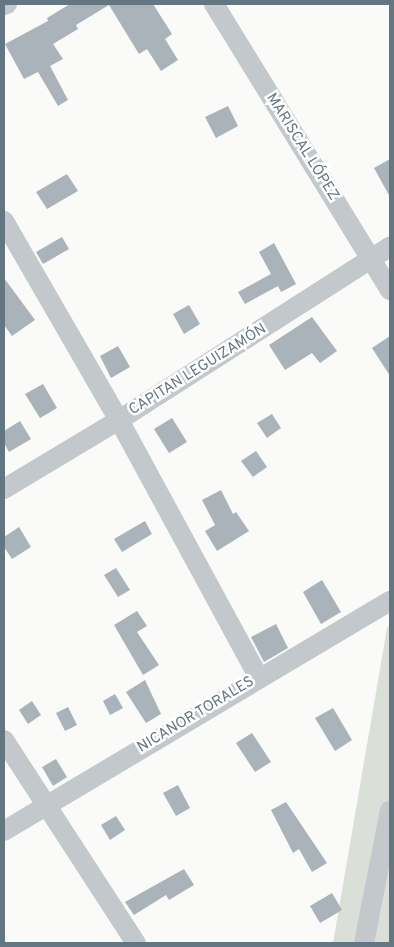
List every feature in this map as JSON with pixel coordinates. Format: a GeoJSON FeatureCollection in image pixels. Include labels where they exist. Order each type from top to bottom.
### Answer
{"type":"FeatureCollection","features":[{"type":"Feature","properties":{"kind":"street","name":"MARISCAL LÓPEZ"},"geometry":{"type":"LineString","coordinates":[[214,4],[390,290]]}},
{"type":"Feature","properties":{"kind":"street"},"geometry":{"type":"LineString","coordinates":[[4,221],[120,420],[259,678]]}},
{"type":"Feature","properties":{"kind":"street","name":"CAPITAN LEGUIZAMÓN"},"geometry":{"type":"LineString","coordinates":[[4,489],[120,420],[390,247]]}},
{"type":"Feature","properties":{"kind":"street","name":"NICANOR TORALES"},"geometry":{"type":"LineString","coordinates":[[4,832],[45,805],[390,601]]}},
{"type":"Feature","properties":{"kind":"street"},"geometry":{"type":"LineString","coordinates":[[4,740],[136,943]]}},
{"type":"Feature","properties":{"kind":"street"},"geometry":{"type":"LineString","coordinates":[[364,943],[390,810]]}},
{"type":"Feature","properties":{"kind":"shaded area"},"geometry":{"type":"Polygon","coordinates":[[[390,626],[390,943],[333,943],[387,628],[390,626]]]}},
{"type":"Feature","properties":{"kind":"building"},"geometry":{"type":"Polygon","coordinates":[[[70,4],[153,4],[172,34],[165,39],[178,60],[161,71],[147,49],[139,54],[109,5],[76,25],[78,29],[53,44],[63,59],[50,66],[68,100],[58,106],[38,72],[24,79],[5,44],[48,21],[47,18],[70,4]]]}},
{"type":"Feature","properties":{"kind":"building"},"geometry":{"type":"Polygon","coordinates":[[[228,106],[238,126],[216,138],[205,117],[228,106]]]}},
{"type":"Feature","properties":{"kind":"building"},"geometry":{"type":"Polygon","coordinates":[[[390,159],[390,197],[374,168],[390,159]]]}},
{"type":"Feature","properties":{"kind":"building"},"geometry":{"type":"Polygon","coordinates":[[[67,174],[78,191],[47,209],[36,192],[67,174]]]}},
{"type":"Feature","properties":{"kind":"building"},"geometry":{"type":"Polygon","coordinates":[[[62,237],[69,249],[43,264],[36,252],[62,237]]]}},
{"type":"Feature","properties":{"kind":"building"},"geometry":{"type":"Polygon","coordinates":[[[274,243],[296,284],[281,292],[278,286],[245,304],[238,292],[271,274],[259,252],[274,243]]]}},
{"type":"Feature","properties":{"kind":"building"},"geometry":{"type":"Polygon","coordinates":[[[4,278],[35,320],[12,336],[4,325],[4,278]]]}},
{"type":"Feature","properties":{"kind":"building"},"geometry":{"type":"Polygon","coordinates":[[[189,305],[200,324],[184,334],[173,314],[189,305]]]}},
{"type":"Feature","properties":{"kind":"building"},"geometry":{"type":"Polygon","coordinates":[[[312,317],[337,351],[320,363],[312,353],[285,370],[269,345],[312,317]]]}},
{"type":"Feature","properties":{"kind":"building"},"geometry":{"type":"Polygon","coordinates":[[[390,336],[390,376],[372,348],[390,336]]]}},
{"type":"Feature","properties":{"kind":"building"},"geometry":{"type":"Polygon","coordinates":[[[118,346],[130,367],[111,378],[100,356],[118,346]]]}},
{"type":"Feature","properties":{"kind":"building"},"geometry":{"type":"Polygon","coordinates":[[[43,384],[57,408],[40,418],[25,394],[43,384]]]}},
{"type":"Feature","properties":{"kind":"building"},"geometry":{"type":"Polygon","coordinates":[[[272,414],[281,428],[267,438],[257,423],[272,414]]]}},
{"type":"Feature","properties":{"kind":"building"},"geometry":{"type":"Polygon","coordinates":[[[172,418],[187,442],[169,453],[154,429],[172,418]]]}},
{"type":"Feature","properties":{"kind":"building"},"geometry":{"type":"Polygon","coordinates":[[[20,421],[31,439],[9,452],[4,443],[4,431],[20,421]]]}},
{"type":"Feature","properties":{"kind":"building"},"geometry":{"type":"Polygon","coordinates":[[[256,451],[267,467],[253,477],[241,461],[256,451]]]}},
{"type":"Feature","properties":{"kind":"building"},"geometry":{"type":"Polygon","coordinates":[[[221,490],[233,514],[236,512],[249,531],[217,551],[205,531],[215,525],[202,500],[221,490]]]}},
{"type":"Feature","properties":{"kind":"building"},"geometry":{"type":"Polygon","coordinates":[[[145,521],[152,534],[122,552],[114,539],[145,521]]]}},
{"type":"Feature","properties":{"kind":"building"},"geometry":{"type":"Polygon","coordinates":[[[19,527],[31,547],[12,559],[4,547],[4,537],[19,527]]]}},
{"type":"Feature","properties":{"kind":"building"},"geometry":{"type":"Polygon","coordinates":[[[116,568],[130,590],[118,597],[104,575],[116,568]]]}},
{"type":"Feature","properties":{"kind":"building"},"geometry":{"type":"Polygon","coordinates":[[[322,580],[341,612],[321,624],[303,592],[322,580]]]}},
{"type":"Feature","properties":{"kind":"building"},"geometry":{"type":"Polygon","coordinates":[[[137,611],[147,626],[137,632],[159,665],[143,675],[114,625],[137,611]]]}},
{"type":"Feature","properties":{"kind":"building"},"geometry":{"type":"Polygon","coordinates":[[[276,624],[288,648],[264,662],[251,637],[276,624]]]}},
{"type":"Feature","properties":{"kind":"building"},"geometry":{"type":"Polygon","coordinates":[[[145,680],[161,714],[146,723],[126,692],[145,680]]]}},
{"type":"Feature","properties":{"kind":"building"},"geometry":{"type":"Polygon","coordinates":[[[115,694],[123,708],[110,715],[103,701],[115,694]]]}},
{"type":"Feature","properties":{"kind":"building"},"geometry":{"type":"Polygon","coordinates":[[[32,701],[41,715],[28,724],[19,710],[32,701]]]}},
{"type":"Feature","properties":{"kind":"building"},"geometry":{"type":"Polygon","coordinates":[[[68,707],[77,725],[65,731],[56,713],[68,707]]]}},
{"type":"Feature","properties":{"kind":"building"},"geometry":{"type":"Polygon","coordinates":[[[333,708],[352,740],[335,751],[315,718],[333,708]]]}},
{"type":"Feature","properties":{"kind":"building"},"geometry":{"type":"Polygon","coordinates":[[[252,733],[271,762],[255,772],[236,743],[252,733]]]}},
{"type":"Feature","properties":{"kind":"building"},"geometry":{"type":"Polygon","coordinates":[[[56,759],[67,777],[53,786],[42,767],[56,759]]]}},
{"type":"Feature","properties":{"kind":"building"},"geometry":{"type":"Polygon","coordinates":[[[178,785],[190,808],[176,816],[163,793],[178,785]]]}},
{"type":"Feature","properties":{"kind":"building"},"geometry":{"type":"Polygon","coordinates":[[[286,802],[327,863],[312,872],[299,849],[293,853],[271,810],[286,802]]]}},
{"type":"Feature","properties":{"kind":"building"},"geometry":{"type":"Polygon","coordinates":[[[116,816],[125,830],[110,840],[101,825],[116,816]]]}},
{"type":"Feature","properties":{"kind":"building"},"geometry":{"type":"Polygon","coordinates":[[[184,869],[194,885],[169,900],[166,895],[134,915],[125,902],[184,869]]]}},
{"type":"Feature","properties":{"kind":"building"},"geometry":{"type":"Polygon","coordinates":[[[332,893],[342,910],[320,923],[310,906],[332,893]]]}}]}
